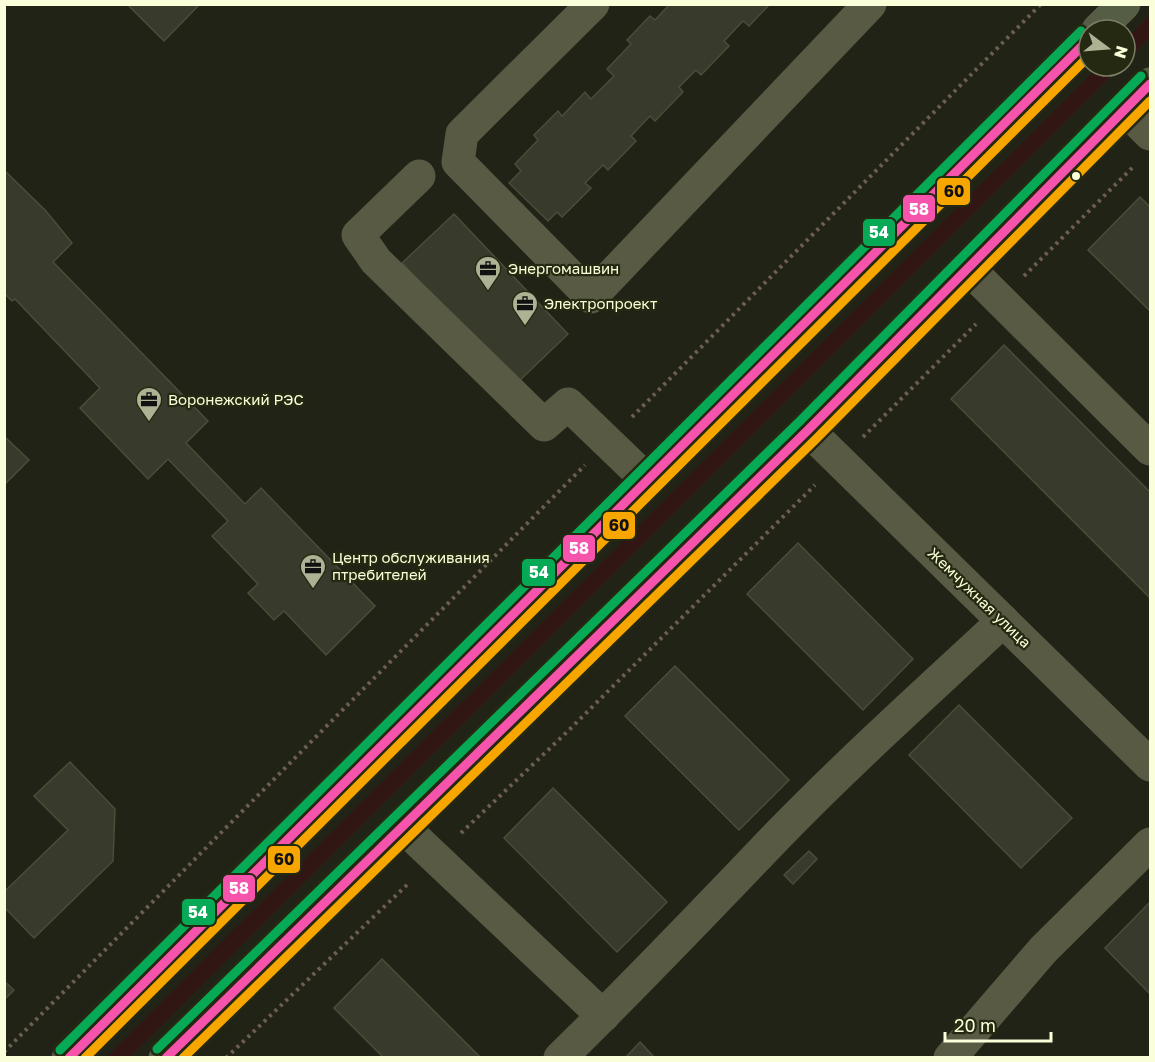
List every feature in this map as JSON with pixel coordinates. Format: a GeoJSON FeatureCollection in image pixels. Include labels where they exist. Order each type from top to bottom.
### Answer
{"type":"FeatureCollection","features":[{"type":"Feature","properties":{"kind":"main road"},"geometry":{"type":"LineString","coordinates":[[1110,18],[1124,4]]}},
{"type":"Feature","properties":{"kind":"main road"},"geometry":{"type":"LineString","coordinates":[[68,1058],[1077,51]]}},
{"type":"Feature","properties":{"kind":"main road"},"geometry":{"type":"LineString","coordinates":[[165,1058],[808,430],[1150,84]]}},
{"type":"Feature","properties":{"kind":"street"},"geometry":{"type":"LineString","coordinates":[[593,4],[462,134],[458,162],[591,297],[870,4]]}},
{"type":"Feature","properties":{"kind":"street"},"geometry":{"type":"LineString","coordinates":[[1125,110],[1146,146]]}},
{"type":"Feature","properties":{"kind":"street"},"geometry":{"type":"LineString","coordinates":[[418,176],[358,235],[376,261],[544,425],[568,404],[647,480]]}},
{"type":"Feature","properties":{"kind":"street"},"geometry":{"type":"LineString","coordinates":[[968,268],[1150,449]]}},
{"type":"Feature","properties":{"kind":"street","name":"Жемчужная улица"},"geometry":{"type":"LineString","coordinates":[[808,430],[1003,621],[1144,746]]}},
{"type":"Feature","properties":{"kind":"street"},"geometry":{"type":"LineString","coordinates":[[560,1058],[797,817],[1003,621]]}},
{"type":"Feature","properties":{"kind":"street"},"geometry":{"type":"LineString","coordinates":[[402,826],[603,1016]]}},
{"type":"Feature","properties":{"kind":"street"},"geometry":{"type":"LineString","coordinates":[[950,1058],[1043,950],[1150,844]]}},
{"type":"Feature","properties":{"kind":"path"},"geometry":{"type":"LineString","coordinates":[[4,1052],[1041,4]]}},
{"type":"Feature","properties":{"kind":"path"},"geometry":{"type":"LineString","coordinates":[[226,1058],[567,731],[1001,300],[1146,146]]}},
{"type":"Feature","properties":{"kind":"shaded area"},"geometry":{"type":"Polygon","coordinates":[[[1150,15],[1150,37],[1137,50],[1137,28],[1150,15]]]}},
{"type":"Feature","properties":{"kind":"shaded area"},"geometry":{"type":"Polygon","coordinates":[[[1087,78],[1109,78],[130,1057],[107,1057],[1087,78]]]}},
{"type":"Feature","properties":{"kind":"building"},"geometry":{"type":"Polygon","coordinates":[[[127,4],[200,4],[164,41],[127,4]]]}},
{"type":"Feature","properties":{"kind":"building"},"geometry":{"type":"Polygon","coordinates":[[[670,4],[770,4],[749,26],[743,21],[724,41],[729,46],[701,75],[696,70],[679,87],[683,92],[655,121],[650,116],[631,136],[636,141],[608,170],[603,165],[585,183],[591,188],[562,217],[557,212],[548,221],[509,183],[521,171],[515,164],[538,140],[534,135],[558,111],[562,116],[585,92],[591,99],[614,76],[607,69],[631,44],[627,40],[650,16],[655,20],[670,4]]]}},
{"type":"Feature","properties":{"kind":"building"},"geometry":{"type":"Polygon","coordinates":[[[4,170],[46,211],[72,243],[53,262],[208,421],[186,443],[245,504],[261,488],[375,606],[326,655],[284,611],[274,620],[248,593],[258,584],[212,536],[228,521],[168,459],[148,479],[80,408],[100,388],[15,299],[12,301],[4,293],[4,170]]]}},
{"type":"Feature","properties":{"kind":"building"},"geometry":{"type":"Polygon","coordinates":[[[1140,197],[1150,207],[1150,311],[1088,250],[1140,197]]]}},
{"type":"Feature","properties":{"kind":"building"},"geometry":{"type":"Polygon","coordinates":[[[454,214],[568,334],[517,383],[402,263],[454,214]]]}},
{"type":"Feature","properties":{"kind":"building"},"geometry":{"type":"Polygon","coordinates":[[[1004,345],[1150,492],[1150,598],[951,399],[1004,345]]]}},
{"type":"Feature","properties":{"kind":"building"},"geometry":{"type":"Polygon","coordinates":[[[4,436],[29,460],[4,485],[4,436]]]}},
{"type":"Feature","properties":{"kind":"building"},"geometry":{"type":"Polygon","coordinates":[[[798,543],[913,659],[863,710],[747,594],[798,543]]]}},
{"type":"Feature","properties":{"kind":"building"},"geometry":{"type":"Polygon","coordinates":[[[675,666],[789,780],[739,830],[625,716],[675,666]]]}},
{"type":"Feature","properties":{"kind":"building"},"geometry":{"type":"Polygon","coordinates":[[[959,705],[1072,818],[1021,868],[909,755],[959,705]]]}},
{"type":"Feature","properties":{"kind":"building"},"geometry":{"type":"Polygon","coordinates":[[[70,762],[115,809],[113,861],[34,938],[4,907],[4,892],[68,830],[34,796],[70,762]]]}},
{"type":"Feature","properties":{"kind":"building"},"geometry":{"type":"Polygon","coordinates":[[[553,788],[667,902],[617,952],[504,838],[553,788]]]}},
{"type":"Feature","properties":{"kind":"building"},"geometry":{"type":"Polygon","coordinates":[[[809,851],[817,859],[793,884],[784,875],[809,851]]]}},
{"type":"Feature","properties":{"kind":"building"},"geometry":{"type":"Polygon","coordinates":[[[1150,902],[1150,994],[1105,948],[1150,902]]]}},
{"type":"Feature","properties":{"kind":"building"},"geometry":{"type":"Polygon","coordinates":[[[382,959],[481,1058],[384,1058],[334,1008],[382,959]]]}},
{"type":"Feature","properties":{"kind":"building"},"geometry":{"type":"Polygon","coordinates":[[[4,981],[14,990],[4,1000],[4,981]]]}},
{"type":"Feature","properties":{"kind":"building"},"geometry":{"type":"Polygon","coordinates":[[[640,1042],[655,1058],[625,1058],[640,1042]]]}},
{"type":"Feature","properties":{"kind":"transit line","name":"54"},"geometry":{"type":"LineString","coordinates":[[60,1050],[1077,35]]}},
{"type":"Feature","properties":{"kind":"transit line","name":"58"},"geometry":{"type":"LineString","coordinates":[[69,1058],[1077,51]]}},
{"type":"Feature","properties":{"kind":"transit line","name":"60"},"geometry":{"type":"LineString","coordinates":[[85,1058],[1077,68]]}},
{"type":"Feature","properties":{"kind":"transit line","name":"54"},"geometry":{"type":"LineString","coordinates":[[157,1049],[800,421],[1141,76]]}},
{"type":"Feature","properties":{"kind":"transit line","name":"58"},"geometry":{"type":"LineString","coordinates":[[166,1058],[808,430],[1150,84]]}},
{"type":"Feature","properties":{"kind":"transit line","name":"60"},"geometry":{"type":"LineString","coordinates":[[183,1058],[816,439],[1150,101]]}},
{"type":"Feature","properties":{"kind":"place","name":"Энергомашвин"},"geometry":{"type":"Point","coordinates":[488,292]}},
{"type":"Feature","properties":{"kind":"place","name":"Электропроект"},"geometry":{"type":"Point","coordinates":[525,327]}},
{"type":"Feature","properties":{"kind":"place","name":"Воронежский РЭС"},"geometry":{"type":"Point","coordinates":[149,423]}},
{"type":"Feature","properties":{"kind":"place","name":"Центр обслуживания птребителей"},"geometry":{"type":"Point","coordinates":[313,590]}}]}
